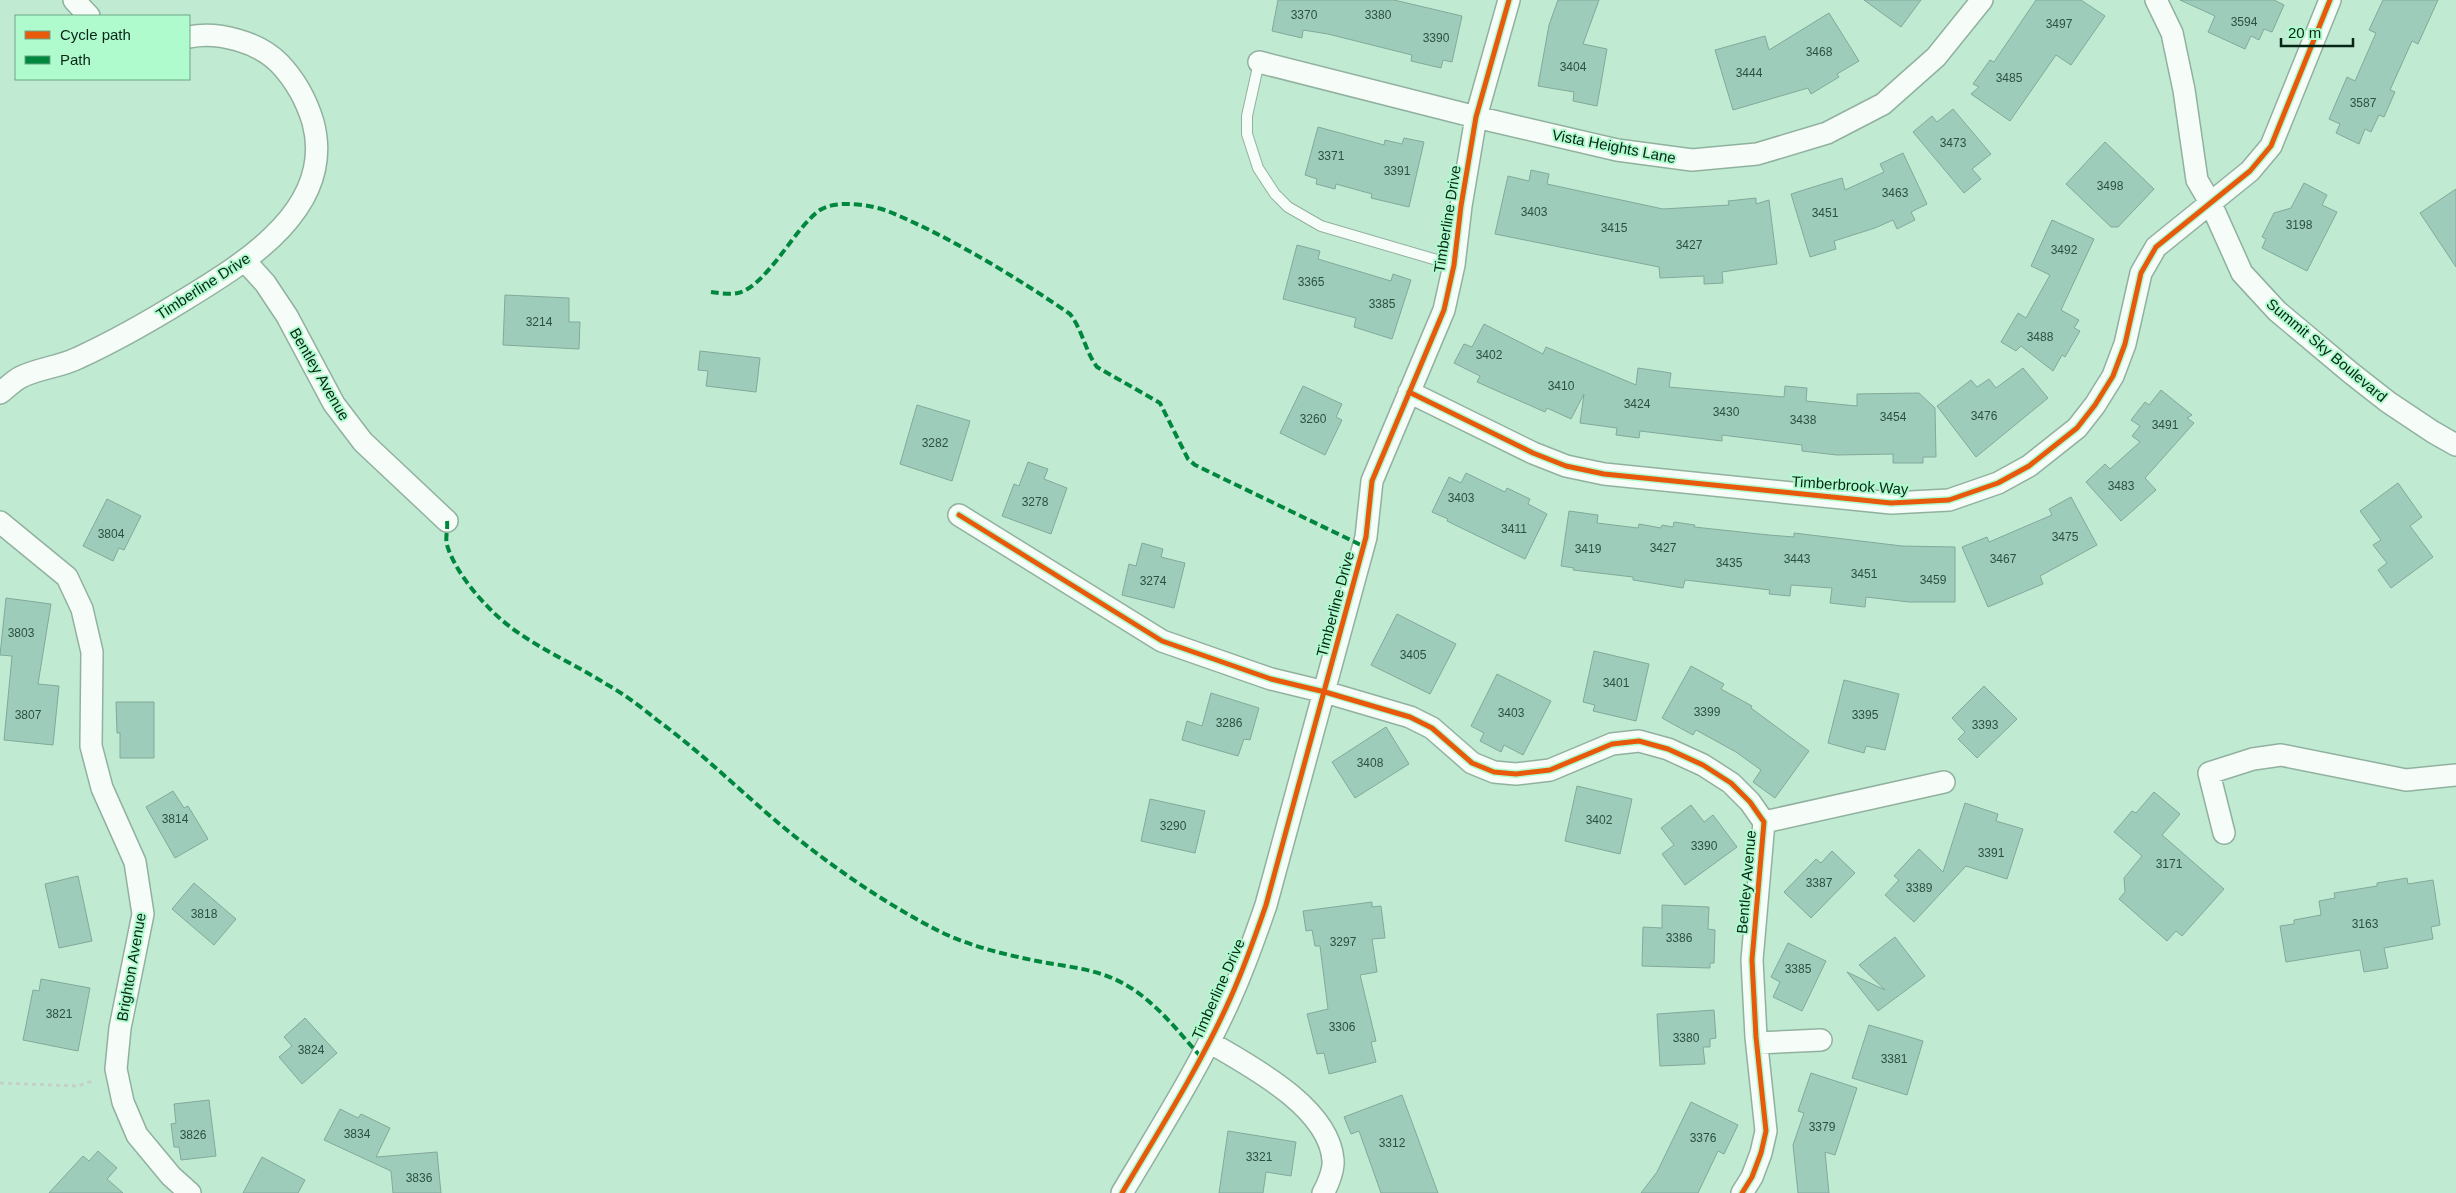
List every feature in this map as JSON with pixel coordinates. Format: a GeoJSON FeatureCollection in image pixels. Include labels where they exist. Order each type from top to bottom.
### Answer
{"type":"FeatureCollection","features":[{"type":"Feature","properties":{"kind":"street"},"geometry":{"type":"LineString","coordinates":[[74,0],[88,15]]}},
{"type":"Feature","properties":{"kind":"street","name":"Timberline Drive"},"geometry":{"type":"LineString","coordinates":[[1122,1193],[1183,1092],[1209,1042],[1245,963],[1266,905],[1366,537],[1372,481],[1444,310],[1454,265],[1461,206],[1476,117],[1509,0]]}},
{"type":"Feature","properties":{"kind":"street","name":"Vista Heights Lane"},"geometry":{"type":"LineString","coordinates":[[1259,62],[1476,117],[1617,150],[1692,160],[1757,154],[1827,133],[1883,104],[1936,57],[1982,0]]}},
{"type":"Feature","properties":{"kind":"street","name":"Summit Sky Boulevard"},"geometry":{"type":"LineString","coordinates":[[2156,0],[2172,32],[2184,90],[2197,180],[2211,204],[2242,272],[2277,312],[2388,402],[2456,445]]}},
{"type":"Feature","properties":{"kind":"street"},"geometry":{"type":"LineString","coordinates":[[2211,204],[2250,171],[2271,146],[2330,0]]}},
{"type":"Feature","properties":{"kind":"street","name":"Timberline Drive"},"geometry":{"type":"LineString","coordinates":[[2,389],[20,377],[77,359],[148,322],[245,261],[282,227],[300,205],[311,184],[316,162],[317,138],[308,106],[294,78],[276,60],[255,47],[226,37],[190,37]]}},
{"type":"Feature","properties":{"kind":"street","name":"Timberbrook Way"},"geometry":{"type":"LineString","coordinates":[[1409,392],[1533,453],[1566,466],[1594,472],[1891,504],[1950,500],[1998,483],[2029,466],[2077,428],[2096,405],[2112,376],[2125,344],[2141,273],[2156,246],[2211,204]]}},
{"type":"Feature","properties":{"kind":"street","name":"Bentley Avenue"},"geometry":{"type":"LineString","coordinates":[[245,261],[265,283],[287,316],[334,404],[363,442],[447,521]]}},
{"type":"Feature","properties":{"kind":"street","name":"Bentley Avenue"},"geometry":{"type":"LineString","coordinates":[[959,514],[1162,641],[1272,679],[1325,692],[1410,717],[1432,728],[1472,763],[1494,772],[1516,774],[1550,770],[1612,744],[1639,741],[1668,749],[1704,766],[1731,783],[1750,802],[1764,822],[1752,960],[1757,1043],[1766,1131],[1761,1153],[1752,1177],[1742,1193]]}},
{"type":"Feature","properties":{"kind":"street","name":"Brighton Avenue"},"geometry":{"type":"LineString","coordinates":[[0,522],[67,577],[82,609],[92,652],[91,746],[102,788],[135,862],[143,914],[120,1028],[116,1069],[123,1102],[137,1136],[171,1176],[190,1193]]}},
{"type":"Feature","properties":{"kind":"street"},"geometry":{"type":"LineString","coordinates":[[2224,833],[2209,773],[2253,759],[2269,756],[2290,756],[2406,780],[2456,775]]}},
{"type":"Feature","properties":{"kind":"street","name":"Bentley Avenue"},"geometry":{"type":"LineString","coordinates":[[1764,822],[1944,782]]}},
{"type":"Feature","properties":{"kind":"street"},"geometry":{"type":"LineString","coordinates":[[1757,1043],[1821,1040]]}},
{"type":"Feature","properties":{"kind":"street"},"geometry":{"type":"LineString","coordinates":[[1209,1042],[1276,1084],[1310,1115],[1326,1136],[1333,1161],[1323,1193]]}},
{"type":"Feature","properties":{"kind":"lane"},"geometry":{"type":"LineString","coordinates":[[1259,62],[1247,116],[1247,134],[1252,154],[1265,180],[1275,194],[1288,207],[1321,226],[1454,265]]}},
{"type":"Feature","properties":{"kind":"path"},"geometry":{"type":"LineString","coordinates":[[0,1083],[78,1086],[116,1069]]}},
{"type":"Feature","properties":{"kind":"building"},"geometry":{"type":"Polygon","coordinates":[[[1278,0],[1394,0],[1462,16],[1452,62],[1443,60],[1441,68],[1411,61],[1412,55],[1328,34],[1303,30],[1302,38],[1272,31],[1278,0]]]}},
{"type":"Feature","properties":{"kind":"building"},"geometry":{"type":"Polygon","coordinates":[[[1558,0],[1599,0],[1583,44],[1607,49],[1597,106],[1573,101],[1574,92],[1538,86],[1549,25],[1558,0]]]}},
{"type":"Feature","properties":{"kind":"building"},"geometry":{"type":"Polygon","coordinates":[[[1864,0],[1921,0],[1901,27],[1864,0]]]}},
{"type":"Feature","properties":{"kind":"building"},"geometry":{"type":"Polygon","coordinates":[[[2036,0],[2081,0],[2105,16],[2071,65],[2056,55],[2010,121],[1971,94],[1979,87],[1973,84],[1990,60],[1994,62],[2036,0]]]}},
{"type":"Feature","properties":{"kind":"building"},"geometry":{"type":"Polygon","coordinates":[[[2180,0],[2274,0],[2284,5],[2272,32],[2264,29],[2259,40],[2251,36],[2245,49],[2208,32],[2215,16],[2180,0]]]}},
{"type":"Feature","properties":{"kind":"building"},"geometry":{"type":"Polygon","coordinates":[[[2383,0],[2438,0],[2418,44],[2412,41],[2390,90],[2395,92],[2384,117],[2379,115],[2371,132],[2365,129],[2359,144],[2336,133],[2340,124],[2329,119],[2347,77],[2355,81],[2376,33],[2369,30],[2383,0]]]}},
{"type":"Feature","properties":{"kind":"building"},"geometry":{"type":"Polygon","coordinates":[[[1829,13],[1859,61],[1837,74],[1839,77],[1811,94],[1808,88],[1733,110],[1715,50],[1765,36],[1769,50],[1829,13]]]}},
{"type":"Feature","properties":{"kind":"building"},"geometry":{"type":"Polygon","coordinates":[[[1953,109],[1991,154],[1972,169],[1981,179],[1964,193],[1913,132],[1932,116],[1937,122],[1953,109]]]}},
{"type":"Feature","properties":{"kind":"building"},"geometry":{"type":"Polygon","coordinates":[[[1318,127],[1384,145],[1385,140],[1402,144],[1404,138],[1424,142],[1409,207],[1371,198],[1372,194],[1336,184],[1335,189],[1316,184],[1317,179],[1305,175],[1318,127]]]}},
{"type":"Feature","properties":{"kind":"building"},"geometry":{"type":"Polygon","coordinates":[[[2105,142],[2154,189],[2118,227],[2111,227],[2066,184],[2105,142]]]}},
{"type":"Feature","properties":{"kind":"building"},"geometry":{"type":"Polygon","coordinates":[[[1903,153],[1927,204],[1911,212],[1915,220],[1897,229],[1893,220],[1875,228],[1834,241],[1836,249],[1810,257],[1791,194],[1842,178],[1845,190],[1884,172],[1880,164],[1903,153]]]}},
{"type":"Feature","properties":{"kind":"building"},"geometry":{"type":"Polygon","coordinates":[[[1531,170],[1549,174],[1547,184],[1663,209],[1729,205],[1728,201],[1756,198],[1756,204],[1769,200],[1777,264],[1722,272],[1723,283],[1704,284],[1704,276],[1660,278],[1659,267],[1495,234],[1508,176],[1529,181],[1531,170]]]}},
{"type":"Feature","properties":{"kind":"building"},"geometry":{"type":"Polygon","coordinates":[[[2304,183],[2327,195],[2322,205],[2337,212],[2307,271],[2262,248],[2266,239],[2262,237],[2274,213],[2291,208],[2304,183]]]}},
{"type":"Feature","properties":{"kind":"building"},"geometry":{"type":"Polygon","coordinates":[[[2456,189],[2456,267],[2420,213],[2456,189]]]}},
{"type":"Feature","properties":{"kind":"building"},"geometry":{"type":"Polygon","coordinates":[[[2052,220],[2094,239],[2061,310],[2079,320],[2074,328],[2080,331],[2065,357],[2062,355],[2053,371],[2021,346],[2016,351],[2001,342],[2018,313],[2026,318],[2050,275],[2031,266],[2052,220]]]}},
{"type":"Feature","properties":{"kind":"building"},"geometry":{"type":"Polygon","coordinates":[[[1297,245],[1320,251],[1318,259],[1391,281],[1393,274],[1411,280],[1392,339],[1354,327],[1356,318],[1283,299],[1297,245]]]}},
{"type":"Feature","properties":{"kind":"building"},"geometry":{"type":"Polygon","coordinates":[[[505,295],[569,298],[569,322],[580,322],[579,349],[503,345],[505,295]]]}},
{"type":"Feature","properties":{"kind":"building"},"geometry":{"type":"Polygon","coordinates":[[[1484,324],[1543,354],[1546,347],[1636,385],[1638,368],[1671,373],[1669,387],[1784,397],[1785,386],[1807,388],[1806,401],[1857,406],[1857,394],[1919,393],[1935,408],[1936,457],[1923,457],[1923,463],[1893,463],[1893,454],[1837,455],[1802,451],[1802,445],[1722,435],[1722,441],[1640,431],[1639,438],[1616,435],[1617,428],[1580,423],[1584,394],[1571,419],[1547,408],[1545,412],[1477,382],[1480,376],[1454,363],[1464,344],[1472,347],[1484,324]]]}},
{"type":"Feature","properties":{"kind":"building"},"geometry":{"type":"Polygon","coordinates":[[[700,351],[760,358],[756,392],[706,386],[708,371],[698,370],[700,351]]]}},
{"type":"Feature","properties":{"kind":"building"},"geometry":{"type":"Polygon","coordinates":[[[2023,368],[2048,398],[1976,457],[1937,406],[1971,380],[1977,387],[1989,379],[1996,388],[2023,368]]]}},
{"type":"Feature","properties":{"kind":"building"},"geometry":{"type":"Polygon","coordinates":[[[1303,386],[1342,404],[1336,417],[1342,420],[1325,455],[1280,433],[1303,386]]]}},
{"type":"Feature","properties":{"kind":"building"},"geometry":{"type":"Polygon","coordinates":[[[2161,390],[2192,415],[2187,418],[2194,423],[2145,478],[2156,490],[2121,521],[2086,482],[2105,464],[2110,469],[2140,442],[2132,436],[2140,426],[2131,420],[2145,402],[2149,405],[2161,390]]]}},
{"type":"Feature","properties":{"kind":"building"},"geometry":{"type":"Polygon","coordinates":[[[917,405],[970,421],[952,481],[900,464],[917,405]]]}},
{"type":"Feature","properties":{"kind":"building"},"geometry":{"type":"Polygon","coordinates":[[[1028,462],[1048,469],[1044,479],[1067,488],[1051,534],[1002,516],[1014,484],[1019,486],[1028,462]]]}},
{"type":"Feature","properties":{"kind":"building"},"geometry":{"type":"Polygon","coordinates":[[[1466,473],[1505,492],[1507,488],[1530,499],[1528,504],[1547,514],[1525,559],[1432,512],[1449,477],[1461,483],[1466,473]]]}},
{"type":"Feature","properties":{"kind":"building"},"geometry":{"type":"Polygon","coordinates":[[[2398,483],[2422,517],[2410,526],[2433,557],[2391,588],[2378,570],[2387,563],[2373,545],[2381,540],[2360,511],[2398,483]]]}},
{"type":"Feature","properties":{"kind":"building"},"geometry":{"type":"Polygon","coordinates":[[[2071,497],[2097,545],[2040,576],[2043,584],[1988,607],[1962,547],[1987,537],[1989,542],[2052,515],[2049,509],[2071,497]]]}},
{"type":"Feature","properties":{"kind":"building"},"geometry":{"type":"Polygon","coordinates":[[[107,499],[141,516],[124,550],[119,548],[113,561],[83,546],[107,499]]]}},
{"type":"Feature","properties":{"kind":"building"},"geometry":{"type":"Polygon","coordinates":[[[1569,511],[1598,515],[1597,523],[1638,528],[1639,524],[1661,528],[1662,525],[1673,527],[1674,522],[1695,525],[1694,527],[1769,535],[1794,537],[1794,533],[1902,546],[1955,547],[1955,602],[1909,602],[1866,597],[1865,607],[1830,603],[1832,588],[1791,585],[1790,596],[1769,594],[1770,590],[1685,580],[1683,588],[1633,580],[1633,577],[1573,570],[1574,568],[1561,566],[1569,511]]]}},
{"type":"Feature","properties":{"kind":"building"},"geometry":{"type":"Polygon","coordinates":[[[1142,543],[1163,549],[1161,557],[1185,563],[1174,608],[1122,595],[1129,564],[1136,566],[1142,543]]]}},
{"type":"Feature","properties":{"kind":"building"},"geometry":{"type":"Polygon","coordinates":[[[6,598],[51,604],[38,684],[59,686],[53,745],[4,740],[12,656],[0,655],[6,598]]]}},
{"type":"Feature","properties":{"kind":"building"},"geometry":{"type":"Polygon","coordinates":[[[1397,614],[1456,644],[1430,694],[1371,665],[1397,614]]]}},
{"type":"Feature","properties":{"kind":"building"},"geometry":{"type":"Polygon","coordinates":[[[1594,651],[1649,664],[1636,721],[1593,711],[1595,705],[1583,702],[1594,651]]]}},
{"type":"Feature","properties":{"kind":"building"},"geometry":{"type":"Polygon","coordinates":[[[1691,666],[1724,684],[1721,689],[1752,706],[1751,708],[1809,751],[1775,798],[1753,782],[1761,770],[1736,752],[1696,730],[1693,735],[1662,718],[1691,666]]]}},
{"type":"Feature","properties":{"kind":"building"},"geometry":{"type":"Polygon","coordinates":[[[1497,674],[1551,701],[1523,755],[1504,745],[1501,752],[1480,741],[1484,733],[1471,726],[1497,674]]]}},
{"type":"Feature","properties":{"kind":"building"},"geometry":{"type":"Polygon","coordinates":[[[1844,680],[1899,694],[1885,750],[1866,746],[1864,753],[1828,743],[1844,680]]]}},
{"type":"Feature","properties":{"kind":"building"},"geometry":{"type":"Polygon","coordinates":[[[1984,686],[2017,719],[1977,758],[1958,739],[1965,732],[1952,718],[1984,686]]]}},
{"type":"Feature","properties":{"kind":"building"},"geometry":{"type":"Polygon","coordinates":[[[1211,693],[1259,708],[1250,740],[1244,739],[1238,756],[1182,740],[1187,721],[1202,726],[1211,693]]]}},
{"type":"Feature","properties":{"kind":"building"},"geometry":{"type":"Polygon","coordinates":[[[116,702],[154,702],[154,758],[120,758],[120,733],[117,733],[116,702]]]}},
{"type":"Feature","properties":{"kind":"building"},"geometry":{"type":"Polygon","coordinates":[[[1386,727],[1409,764],[1355,798],[1332,762],[1386,727]]]}},
{"type":"Feature","properties":{"kind":"building"},"geometry":{"type":"Polygon","coordinates":[[[1577,786],[1632,799],[1620,854],[1565,841],[1577,786]]]}},
{"type":"Feature","properties":{"kind":"building"},"geometry":{"type":"Polygon","coordinates":[[[173,791],[184,808],[188,806],[208,839],[175,858],[146,807],[173,791]]]}},
{"type":"Feature","properties":{"kind":"building"},"geometry":{"type":"Polygon","coordinates":[[[2154,792],[2180,814],[2162,835],[2224,889],[2182,936],[2176,931],[2167,941],[2119,899],[2125,892],[2124,878],[2142,856],[2114,832],[2132,811],[2136,813],[2154,792]]]}},
{"type":"Feature","properties":{"kind":"building"},"geometry":{"type":"Polygon","coordinates":[[[1150,799],[1205,811],[1195,853],[1141,841],[1150,799]]]}},
{"type":"Feature","properties":{"kind":"building"},"geometry":{"type":"Polygon","coordinates":[[[1965,803],[1998,814],[1996,821],[2023,829],[2007,879],[1966,866],[1914,922],[1885,895],[1899,880],[1894,876],[1919,849],[1943,872],[1965,803]]]}},
{"type":"Feature","properties":{"kind":"building"},"geometry":{"type":"Polygon","coordinates":[[[1691,805],[1704,822],[1713,815],[1737,847],[1685,885],[1662,854],[1674,845],[1661,828],[1691,805]]]}},
{"type":"Feature","properties":{"kind":"building"},"geometry":{"type":"Polygon","coordinates":[[[1832,851],[1855,873],[1811,918],[1784,892],[1816,859],[1821,863],[1832,851]]]}},
{"type":"Feature","properties":{"kind":"building"},"geometry":{"type":"Polygon","coordinates":[[[78,876],[92,941],[59,948],[45,884],[78,876]]]}},
{"type":"Feature","properties":{"kind":"building"},"geometry":{"type":"Polygon","coordinates":[[[2407,878],[2408,884],[2433,880],[2440,925],[2431,927],[2433,939],[2384,948],[2388,968],[2364,972],[2360,950],[2286,962],[2280,926],[2294,924],[2294,920],[2321,915],[2319,901],[2335,898],[2334,893],[2377,886],[2377,883],[2407,878]]]}},
{"type":"Feature","properties":{"kind":"building"},"geometry":{"type":"Polygon","coordinates":[[[194,883],[236,919],[214,945],[172,909],[194,883]]]}},
{"type":"Feature","properties":{"kind":"building"},"geometry":{"type":"Polygon","coordinates":[[[1372,902],[1372,907],[1381,906],[1385,938],[1372,939],[1377,972],[1360,975],[1376,1041],[1371,1042],[1376,1062],[1329,1074],[1324,1053],[1317,1054],[1307,1014],[1328,1009],[1320,946],[1315,946],[1312,930],[1306,931],[1303,911],[1372,902]]]}},
{"type":"Feature","properties":{"kind":"building"},"geometry":{"type":"Polygon","coordinates":[[[1662,905],[1709,907],[1708,929],[1715,930],[1714,963],[1710,963],[1710,968],[1642,966],[1643,927],[1662,928],[1662,905]]]}},
{"type":"Feature","properties":{"kind":"building"},"geometry":{"type":"Polygon","coordinates":[[[1895,937],[1925,976],[1878,1011],[1847,972],[1885,990],[1859,965],[1895,937]]]}},
{"type":"Feature","properties":{"kind":"building"},"geometry":{"type":"Polygon","coordinates":[[[1788,943],[1826,961],[1802,1011],[1773,997],[1780,982],[1771,977],[1788,943]]]}},
{"type":"Feature","properties":{"kind":"building"},"geometry":{"type":"Polygon","coordinates":[[[41,979],[90,988],[78,1051],[23,1040],[33,990],[39,991],[41,979]]]}},
{"type":"Feature","properties":{"kind":"building"},"geometry":{"type":"Polygon","coordinates":[[[1714,1010],[1716,1038],[1710,1039],[1710,1047],[1703,1047],[1705,1064],[1660,1066],[1657,1014],[1714,1010]]]}},
{"type":"Feature","properties":{"kind":"building"},"geometry":{"type":"Polygon","coordinates":[[[305,1018],[337,1053],[302,1084],[279,1057],[292,1046],[284,1037],[305,1018]]]}},
{"type":"Feature","properties":{"kind":"building"},"geometry":{"type":"Polygon","coordinates":[[[1869,1025],[1923,1041],[1907,1095],[1852,1078],[1869,1025]]]}},
{"type":"Feature","properties":{"kind":"building"},"geometry":{"type":"Polygon","coordinates":[[[1811,1073],[1857,1088],[1835,1155],[1825,1152],[1829,1193],[1798,1193],[1793,1145],[1804,1113],[1798,1111],[1811,1073]]]}},
{"type":"Feature","properties":{"kind":"building"},"geometry":{"type":"Polygon","coordinates":[[[1402,1095],[1438,1193],[1381,1193],[1359,1131],[1351,1134],[1344,1117],[1402,1095]]]}},
{"type":"Feature","properties":{"kind":"building"},"geometry":{"type":"Polygon","coordinates":[[[209,1100],[216,1156],[181,1160],[179,1147],[174,1147],[171,1124],[176,1123],[174,1104],[209,1100]]]}},
{"type":"Feature","properties":{"kind":"building"},"geometry":{"type":"Polygon","coordinates":[[[1691,1102],[1738,1125],[1724,1154],[1718,1151],[1698,1193],[1641,1193],[1657,1172],[1691,1102]]]}},
{"type":"Feature","properties":{"kind":"building"},"geometry":{"type":"Polygon","coordinates":[[[340,1109],[358,1118],[361,1114],[390,1128],[376,1157],[437,1152],[441,1193],[393,1193],[391,1171],[324,1140],[340,1109]]]}},
{"type":"Feature","properties":{"kind":"building"},"geometry":{"type":"Polygon","coordinates":[[[1228,1131],[1296,1142],[1291,1176],[1266,1172],[1263,1193],[1219,1193],[1228,1131]]]}},
{"type":"Feature","properties":{"kind":"building"},"geometry":{"type":"Polygon","coordinates":[[[98,1151],[117,1168],[107,1179],[123,1193],[49,1193],[83,1156],[89,1161],[98,1151]]]}},
{"type":"Feature","properties":{"kind":"building"},"geometry":{"type":"Polygon","coordinates":[[[262,1157],[305,1180],[298,1193],[243,1193],[262,1157]]]}},
{"type":"Feature","properties":{"kind":"marked path"},"geometry":{"type":"LineString","coordinates":[[711,292],[735,294],[749,288],[760,279],[810,218],[820,210],[836,205],[855,204],[890,212],[936,233],[982,258],[1070,314],[1097,367],[1160,403],[1188,459],[1195,465],[1363,546]]}},
{"type":"Feature","properties":{"kind":"marked path"},"geometry":{"type":"LineString","coordinates":[[447,521],[446,542],[454,562],[477,595],[503,621],[531,641],[626,696],[692,748],[793,835],[843,873],[896,907],[945,934],[1010,955],[1094,972],[1126,985],[1150,1002],[1201,1057]]}},
{"type":"Feature","properties":{"kind":"cycle path"},"geometry":{"type":"LineString","coordinates":[[1122,1193],[1206,1049],[1240,976],[1266,905],[1366,537],[1372,481],[1444,310],[1454,265],[1461,206],[1476,117],[1509,0]]}},
{"type":"Feature","properties":{"kind":"cycle path"},"geometry":{"type":"LineString","coordinates":[[1409,392],[1533,453],[1566,466],[1604,474],[1891,503],[1949,500],[1998,483],[2029,466],[2077,428],[2095,405],[2113,376],[2125,344],[2141,273],[2156,247],[2250,171],[2271,146],[2330,0]]}},
{"type":"Feature","properties":{"kind":"cycle path"},"geometry":{"type":"LineString","coordinates":[[959,515],[1162,641],[1271,679],[1325,692],[1410,717],[1432,728],[1472,763],[1494,772],[1516,774],[1550,770],[1612,744],[1639,741],[1668,749],[1703,765],[1731,783],[1750,802],[1764,822],[1752,960],[1756,1037],[1766,1131],[1761,1153],[1752,1177],[1742,1193]]}}]}
